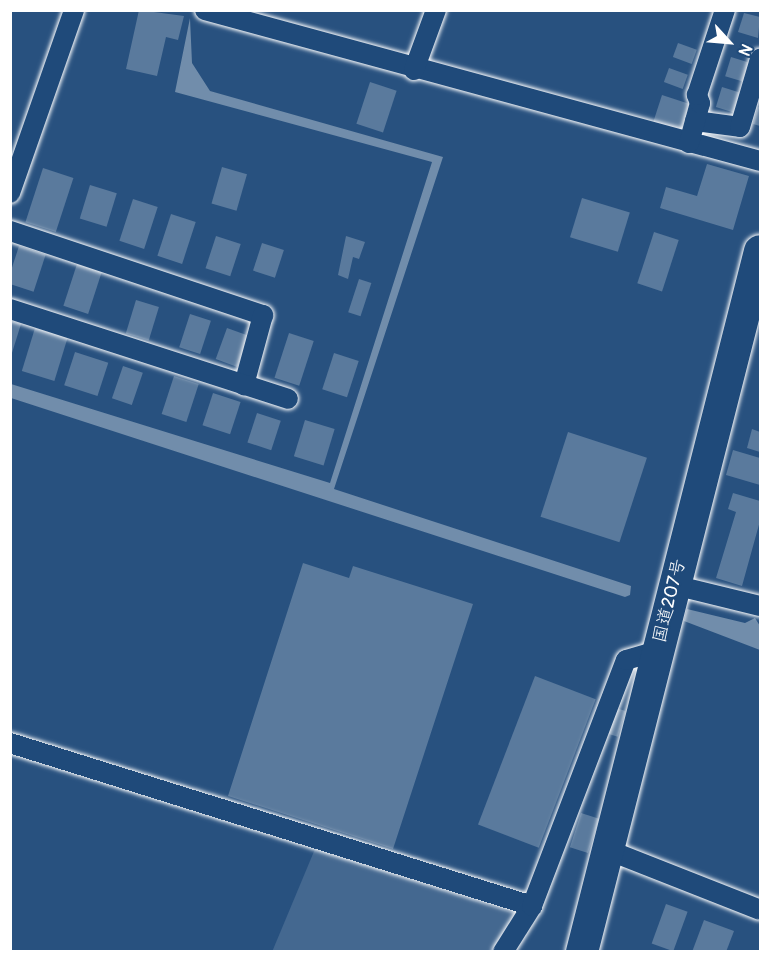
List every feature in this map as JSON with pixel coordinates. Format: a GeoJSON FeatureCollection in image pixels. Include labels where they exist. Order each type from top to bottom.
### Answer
{"type":"FeatureCollection","features":[{"type":"Feature","properties":{"kind":"highway","name":"国道207号"},"geometry":{"type":"LineString","coordinates":[[582,951],[760,251]]}},
{"type":"Feature","properties":{"kind":"street"},"geometry":{"type":"LineString","coordinates":[[10,193],[74,10]]}},
{"type":"Feature","properties":{"kind":"street"},"geometry":{"type":"LineString","coordinates":[[204,10],[414,70],[760,161]]}},
{"type":"Feature","properties":{"kind":"street"},"geometry":{"type":"LineString","coordinates":[[414,70],[436,10]]}},
{"type":"Feature","properties":{"kind":"street"},"geometry":{"type":"LineString","coordinates":[[689,142],[695,121],[697,95],[725,10]]}},
{"type":"Feature","properties":{"kind":"street"},"geometry":{"type":"LineString","coordinates":[[695,121],[741,127],[760,59]]}},
{"type":"Feature","properties":{"kind":"street"},"geometry":{"type":"LineString","coordinates":[[10,231],[263,315],[244,385]]}},
{"type":"Feature","properties":{"kind":"street"},"geometry":{"type":"LineString","coordinates":[[10,309],[288,399]]}},
{"type":"Feature","properties":{"kind":"street"},"geometry":{"type":"LineString","coordinates":[[674,585],[760,606]]}},
{"type":"Feature","properties":{"kind":"street"},"geometry":{"type":"LineString","coordinates":[[503,951],[532,906],[626,660],[657,651]]}},
{"type":"Feature","properties":{"kind":"street"},"geometry":{"type":"LineString","coordinates":[[10,743],[532,906]]}},
{"type":"Feature","properties":{"kind":"street"},"geometry":{"type":"LineString","coordinates":[[608,850],[760,910]]}},
{"type":"Feature","properties":{"kind":"shaded area"},"geometry":{"type":"Polygon","coordinates":[[[190,18],[192,63],[210,91],[443,157],[334,489],[631,586],[630,595],[625,597],[11,398],[11,384],[330,483],[432,162],[175,92],[190,18]]]}},
{"type":"Feature","properties":{"kind":"shaded area"},"geometry":{"type":"Polygon","coordinates":[[[687,609],[745,623],[755,618],[760,626],[760,650],[684,621],[687,609]]]}},
{"type":"Feature","properties":{"kind":"shaded area"},"geometry":{"type":"Polygon","coordinates":[[[315,849],[517,914],[493,951],[272,952],[315,849]]]}},
{"type":"Feature","properties":{"kind":"building"},"geometry":{"type":"Polygon","coordinates":[[[139,10],[184,16],[178,40],[166,37],[157,76],[126,69],[139,10]]]}},
{"type":"Feature","properties":{"kind":"building"},"geometry":{"type":"Polygon","coordinates":[[[744,13],[760,17],[758,38],[738,32],[744,13]]]}},
{"type":"Feature","properties":{"kind":"building"},"geometry":{"type":"Polygon","coordinates":[[[678,43],[697,50],[692,64],[673,57],[678,43]]]}},
{"type":"Feature","properties":{"kind":"building"},"geometry":{"type":"Polygon","coordinates":[[[731,57],[751,63],[745,82],[725,76],[731,57]]]}},
{"type":"Feature","properties":{"kind":"building"},"geometry":{"type":"Polygon","coordinates":[[[669,68],[688,75],[683,89],[664,82],[669,68]]]}},
{"type":"Feature","properties":{"kind":"building"},"geometry":{"type":"Polygon","coordinates":[[[370,82],[397,91],[383,132],[356,124],[370,82]]]}},
{"type":"Feature","properties":{"kind":"building"},"geometry":{"type":"Polygon","coordinates":[[[722,87],[742,93],[736,113],[716,107],[722,87]]]}},
{"type":"Feature","properties":{"kind":"building"},"geometry":{"type":"Polygon","coordinates":[[[662,95],[690,104],[679,135],[652,126],[662,95]]]}},
{"type":"Feature","properties":{"kind":"building"},"geometry":{"type":"Polygon","coordinates":[[[758,107],[760,108],[760,126],[753,124],[758,107]]]}},
{"type":"Feature","properties":{"kind":"building"},"geometry":{"type":"Polygon","coordinates":[[[707,164],[749,176],[733,230],[660,208],[666,187],[697,196],[707,164]]]}},
{"type":"Feature","properties":{"kind":"building"},"geometry":{"type":"Polygon","coordinates":[[[222,167],[247,174],[237,211],[212,204],[222,167]]]}},
{"type":"Feature","properties":{"kind":"building"},"geometry":{"type":"Polygon","coordinates":[[[43,168],[73,178],[56,232],[25,222],[43,168]]]}},
{"type":"Feature","properties":{"kind":"building"},"geometry":{"type":"Polygon","coordinates":[[[90,185],[117,193],[107,227],[80,218],[90,185]]]}},
{"type":"Feature","properties":{"kind":"building"},"geometry":{"type":"Polygon","coordinates":[[[582,198],[630,213],[618,252],[570,237],[582,198]]]}},
{"type":"Feature","properties":{"kind":"building"},"geometry":{"type":"Polygon","coordinates":[[[133,199],[158,207],[144,249],[119,241],[133,199]]]}},
{"type":"Feature","properties":{"kind":"building"},"geometry":{"type":"Polygon","coordinates":[[[171,214],[196,222],[182,264],[157,256],[171,214]]]}},
{"type":"Feature","properties":{"kind":"building"},"geometry":{"type":"Polygon","coordinates":[[[654,232],[679,240],[662,291],[637,283],[654,232]]]}},
{"type":"Feature","properties":{"kind":"building"},"geometry":{"type":"Polygon","coordinates":[[[216,236],[241,244],[230,276],[205,268],[216,236]]]}},
{"type":"Feature","properties":{"kind":"building"},"geometry":{"type":"Polygon","coordinates":[[[346,236],[365,242],[359,259],[353,257],[348,279],[338,275],[346,236]]]}},
{"type":"Feature","properties":{"kind":"building"},"geometry":{"type":"Polygon","coordinates":[[[262,243],[284,250],[275,278],[253,271],[262,243]]]}},
{"type":"Feature","properties":{"kind":"building"},"geometry":{"type":"Polygon","coordinates":[[[19,246],[46,255],[34,292],[10,284],[10,274],[19,246]]]}},
{"type":"Feature","properties":{"kind":"building"},"geometry":{"type":"Polygon","coordinates":[[[77,264],[102,272],[88,314],[63,306],[77,264]]]}},
{"type":"Feature","properties":{"kind":"building"},"geometry":{"type":"Polygon","coordinates":[[[359,279],[371,283],[361,316],[348,312],[359,279]]]}},
{"type":"Feature","properties":{"kind":"building"},"geometry":{"type":"Polygon","coordinates":[[[136,300],[159,307],[149,340],[126,333],[136,300]]]}},
{"type":"Feature","properties":{"kind":"building"},"geometry":{"type":"Polygon","coordinates":[[[190,314],[211,321],[200,354],[179,347],[190,314]]]}},
{"type":"Feature","properties":{"kind":"building"},"geometry":{"type":"Polygon","coordinates":[[[10,321],[21,324],[11,356],[10,356],[10,321]]]}},
{"type":"Feature","properties":{"kind":"building"},"geometry":{"type":"Polygon","coordinates":[[[35,328],[68,338],[54,381],[22,371],[35,328]]]}},
{"type":"Feature","properties":{"kind":"building"},"geometry":{"type":"Polygon","coordinates":[[[227,328],[249,336],[237,367],[216,359],[227,328]]]}},
{"type":"Feature","properties":{"kind":"building"},"geometry":{"type":"Polygon","coordinates":[[[289,333],[314,341],[299,386],[274,378],[289,333]]]}},
{"type":"Feature","properties":{"kind":"building"},"geometry":{"type":"Polygon","coordinates":[[[75,352],[108,363],[97,396],[64,385],[75,352]]]}},
{"type":"Feature","properties":{"kind":"building"},"geometry":{"type":"Polygon","coordinates":[[[334,353],[359,361],[347,397],[322,389],[334,353]]]}},
{"type":"Feature","properties":{"kind":"building"},"geometry":{"type":"Polygon","coordinates":[[[123,366],[143,373],[132,405],[112,398],[123,366]]]}},
{"type":"Feature","properties":{"kind":"building"},"geometry":{"type":"Polygon","coordinates":[[[174,376],[199,384],[186,422],[162,414],[174,376]]]}},
{"type":"Feature","properties":{"kind":"building"},"geometry":{"type":"Polygon","coordinates":[[[213,393],[241,402],[230,434],[202,425],[213,393]]]}},
{"type":"Feature","properties":{"kind":"building"},"geometry":{"type":"Polygon","coordinates":[[[257,413],[281,421],[271,450],[247,442],[257,413]]]}},
{"type":"Feature","properties":{"kind":"building"},"geometry":{"type":"Polygon","coordinates":[[[305,420],[335,429],[324,465],[294,456],[305,420]]]}},
{"type":"Feature","properties":{"kind":"building"},"geometry":{"type":"Polygon","coordinates":[[[752,429],[760,432],[760,452],[747,448],[752,429]]]}},
{"type":"Feature","properties":{"kind":"building"},"geometry":{"type":"Polygon","coordinates":[[[568,432],[647,458],[619,542],[540,517],[568,432]]]}},
{"type":"Feature","properties":{"kind":"building"},"geometry":{"type":"Polygon","coordinates":[[[733,450],[760,458],[760,485],[726,475],[733,450]]]}},
{"type":"Feature","properties":{"kind":"building"},"geometry":{"type":"Polygon","coordinates":[[[733,493],[760,501],[760,521],[742,586],[716,578],[736,512],[728,509],[733,493]]]}},
{"type":"Feature","properties":{"kind":"building"},"geometry":{"type":"Polygon","coordinates":[[[303,563],[349,578],[353,566],[473,604],[393,849],[228,796],[303,563]]]}},
{"type":"Feature","properties":{"kind":"building"},"geometry":{"type":"Polygon","coordinates":[[[535,676],[596,699],[539,848],[478,824],[535,676]]]}},
{"type":"Feature","properties":{"kind":"building"},"geometry":{"type":"Polygon","coordinates":[[[616,708],[626,711],[618,737],[608,734],[616,708]]]}},
{"type":"Feature","properties":{"kind":"building"},"geometry":{"type":"Polygon","coordinates":[[[581,813],[599,819],[588,853],[570,847],[581,813]]]}},
{"type":"Feature","properties":{"kind":"building"},"geometry":{"type":"Polygon","coordinates":[[[666,904],[688,912],[673,951],[652,943],[666,904]]]}},
{"type":"Feature","properties":{"kind":"building"},"geometry":{"type":"Polygon","coordinates":[[[704,920],[734,931],[726,952],[692,952],[704,920]]]}}]}
